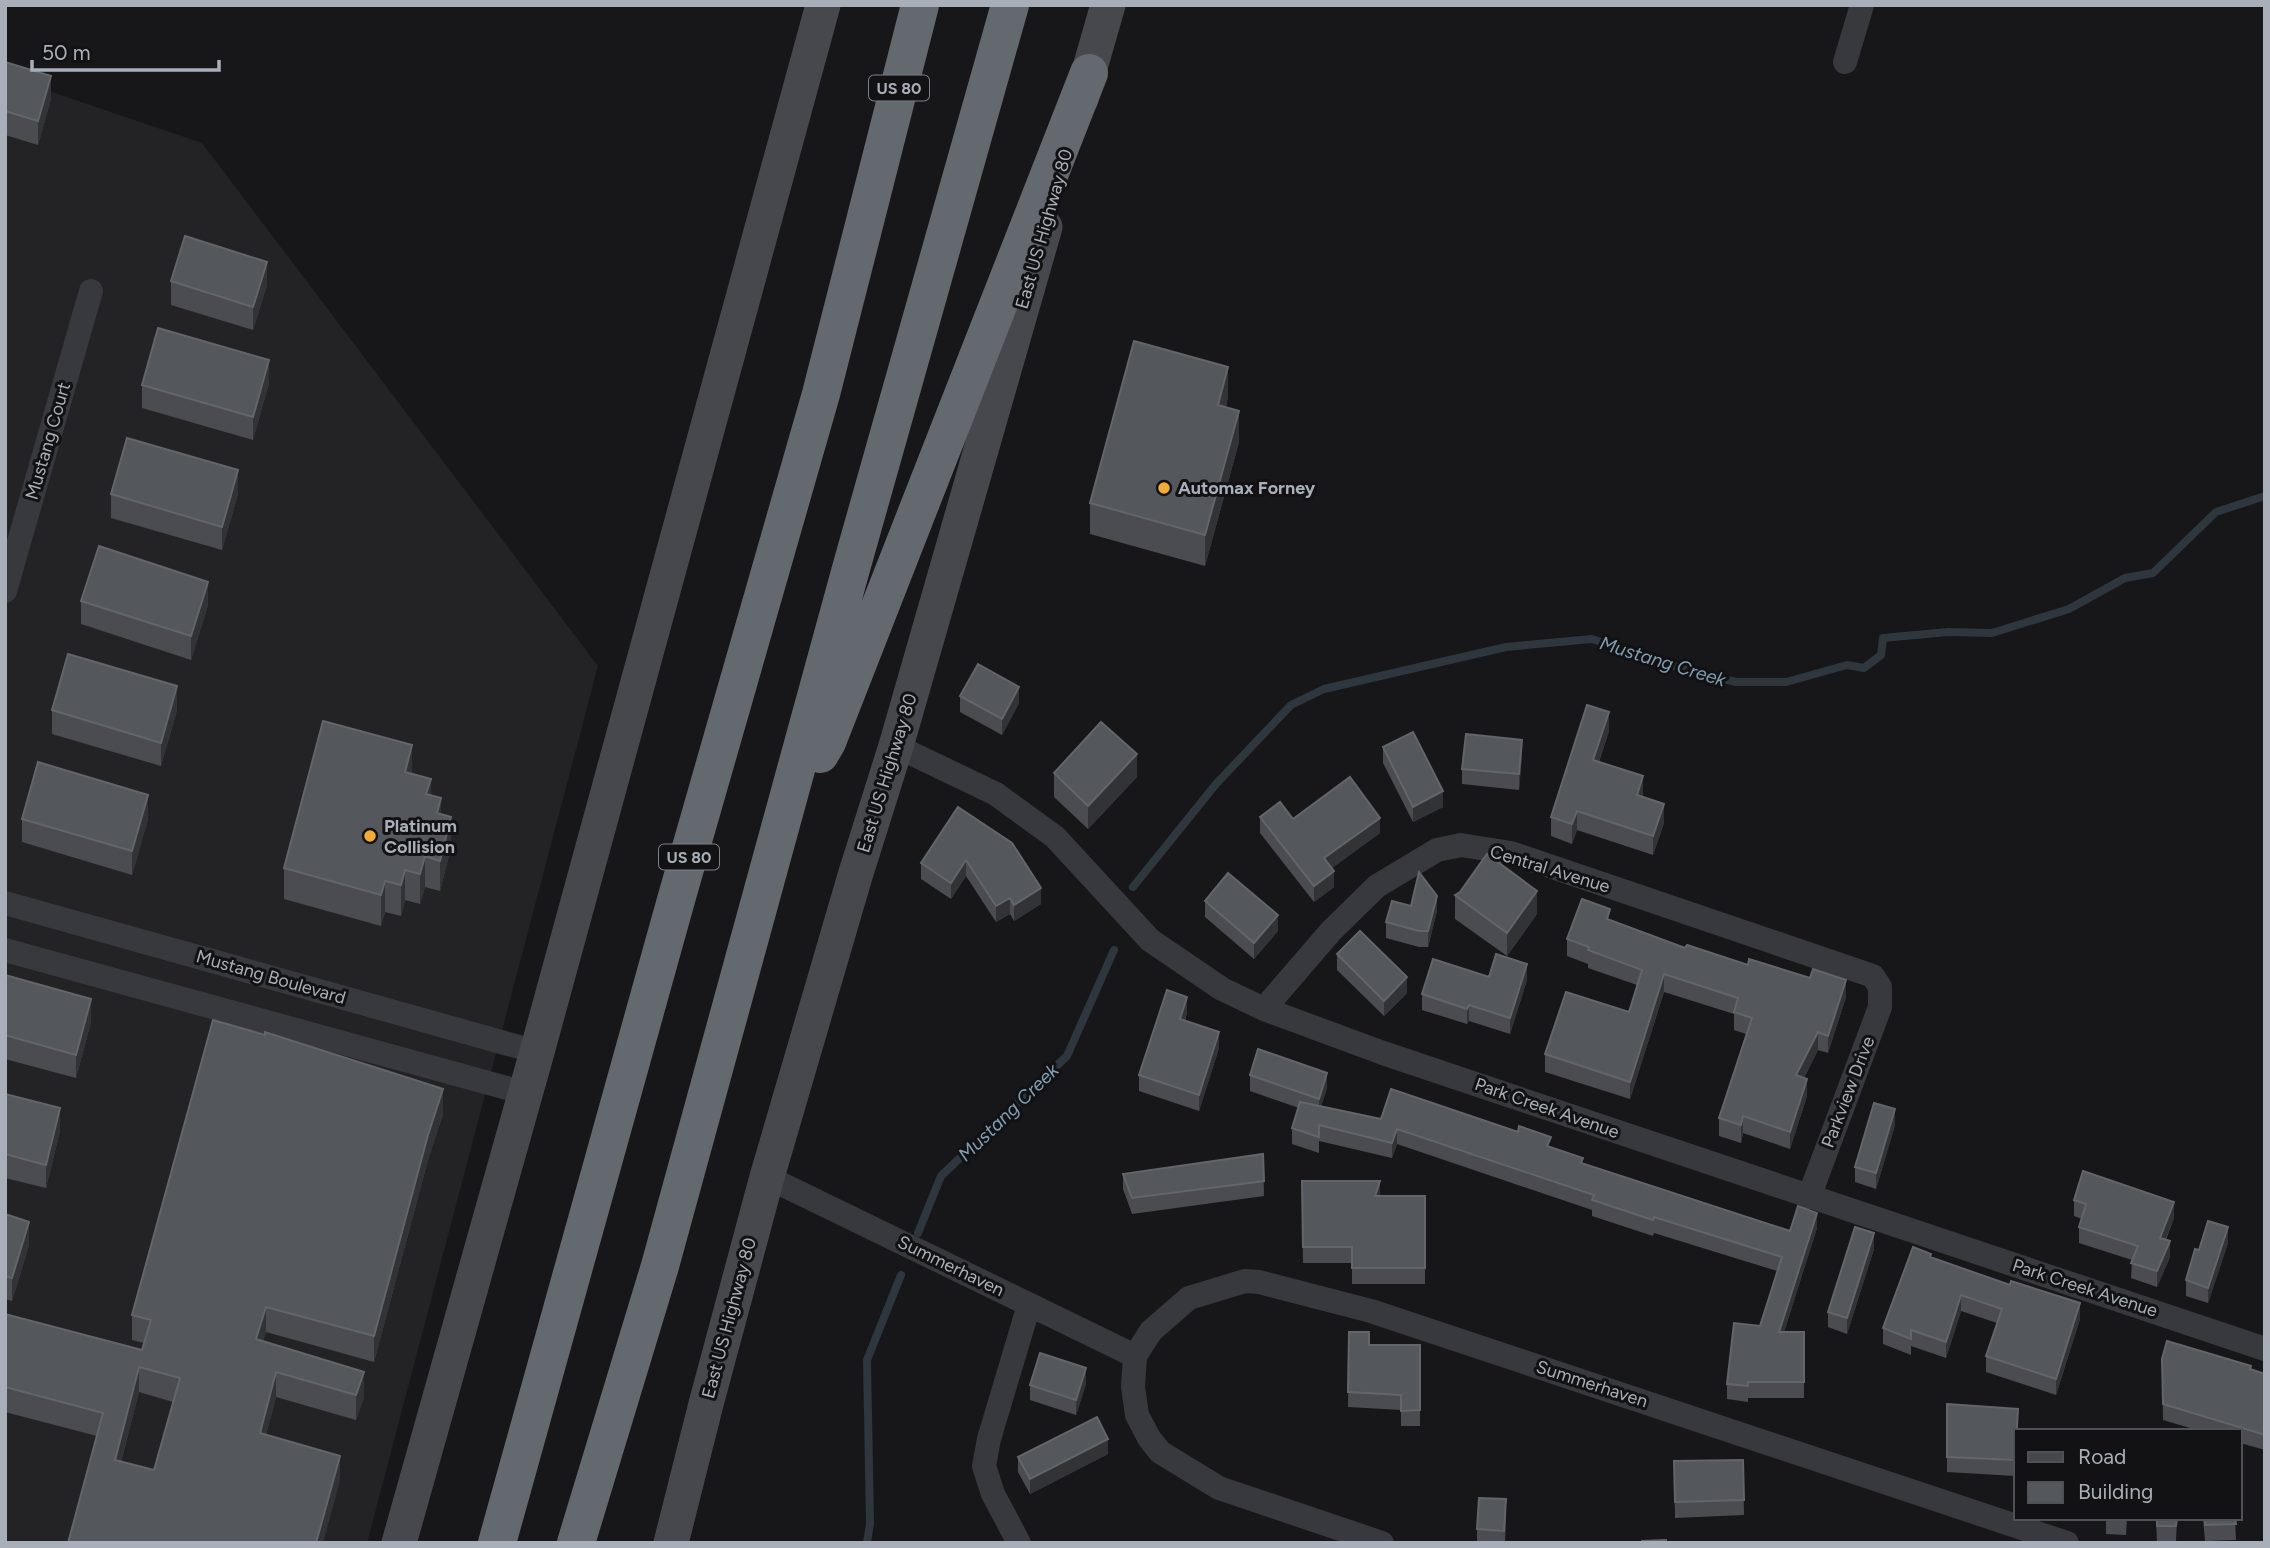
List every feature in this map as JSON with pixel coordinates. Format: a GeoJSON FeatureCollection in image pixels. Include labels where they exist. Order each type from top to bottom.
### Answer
{"type":"FeatureCollection","features":[{"type":"Feature","properties":{"kind":"highway"},"geometry":{"type":"LineString","coordinates":[[878,170],[895,5]]}},
{"type":"Feature","properties":{"kind":"highway","name":"US 80"},"geometry":{"type":"LineString","coordinates":[[498,1543],[676,900],[821,394],[920,5]]}},
{"type":"Feature","properties":{"kind":"highway"},"geometry":{"type":"LineString","coordinates":[[576,1543],[660,1266],[852,565],[1010,5]]}},
{"type":"Feature","properties":{"kind":"highway"},"geometry":{"type":"LineString","coordinates":[[781,822],[827,741],[1089,73]]}},
{"type":"Feature","properties":{"kind":"main road"},"geometry":{"type":"LineString","coordinates":[[399,1543],[537,1052],[823,5]]}},
{"type":"Feature","properties":{"kind":"main road","name":"East US Highway 80"},"geometry":{"type":"LineString","coordinates":[[671,1543],[767,1177],[896,746],[1108,5]]}},
{"type":"Feature","properties":{"kind":"street"},"geometry":{"type":"LineString","coordinates":[[1845,62],[1862,5]]}},
{"type":"Feature","properties":{"kind":"street","name":"Mustang Court"},"geometry":{"type":"LineString","coordinates":[[5,591],[91,291]]}},
{"type":"Feature","properties":{"kind":"street","name":"Park Creek Avenue"},"geometry":{"type":"LineString","coordinates":[[896,746],[1006,801],[1055,837],[1150,940],[1222,989],[1264,1009],[1383,1053],[2265,1349]]}},
{"type":"Feature","properties":{"kind":"street","name":"Central Avenue"},"geometry":{"type":"LineString","coordinates":[[1264,1009],[1331,931],[1377,886],[1437,850],[1461,845],[1511,853],[1624,891],[1873,976],[1880,987]]}},
{"type":"Feature","properties":{"kind":"street","name":"Mustang Boulevard"},"geometry":{"type":"LineString","coordinates":[[5,903],[537,1052]]}},
{"type":"Feature","properties":{"kind":"street"},"geometry":{"type":"LineString","coordinates":[[5,950],[525,1093]]}},
{"type":"Feature","properties":{"kind":"street","name":"Parkview Drive"},"geometry":{"type":"LineString","coordinates":[[1809,1197],[1880,1007],[1880,987]]}},
{"type":"Feature","properties":{"kind":"street","name":"Summerhaven"},"geometry":{"type":"LineString","coordinates":[[767,1177],[1135,1356],[1151,1331],[1189,1298],[1245,1282],[1259,1282],[1371,1311],[2067,1543]]}},
{"type":"Feature","properties":{"kind":"street"},"geometry":{"type":"LineString","coordinates":[[1019,1543],[993,1494],[984,1466],[989,1439],[1029,1305]]}},
{"type":"Feature","properties":{"kind":"street"},"geometry":{"type":"LineString","coordinates":[[1135,1356],[1133,1387],[1138,1415],[1149,1438],[1160,1452],[1219,1488],[1382,1543]]}},
{"type":"Feature","properties":{"kind":"shaded area"},"geometry":{"type":"Polygon","coordinates":[[[5,76],[202,143],[598,666],[367,1543],[5,1543],[5,76]]]}},
{"type":"Feature","properties":{"kind":"building"},"geometry":{"type":"Polygon","coordinates":[[[5,62],[51,76],[38,121],[5,111],[5,62]]]}},
{"type":"Feature","properties":{"kind":"building"},"geometry":{"type":"Polygon","coordinates":[[[185,236],[267,262],[253,307],[171,281],[185,236]]]}},
{"type":"Feature","properties":{"kind":"building"},"geometry":{"type":"Polygon","coordinates":[[[158,328],[269,360],[253,417],[142,385],[158,328]]]}},
{"type":"Feature","properties":{"kind":"building","name":"Automax Forney"},"geometry":{"type":"Polygon","coordinates":[[[1134,341],[1228,367],[1218,405],[1239,411],[1205,535],[1090,503],[1134,341]]]}},
{"type":"Feature","properties":{"kind":"building"},"geometry":{"type":"Polygon","coordinates":[[[127,438],[238,470],[222,527],[111,494],[127,438]]]}},
{"type":"Feature","properties":{"kind":"building"},"geometry":{"type":"Polygon","coordinates":[[[99,546],[208,582],[191,636],[81,601],[99,546]]]}},
{"type":"Feature","properties":{"kind":"building"},"geometry":{"type":"Polygon","coordinates":[[[68,654],[177,686],[161,743],[52,710],[68,654]]]}},
{"type":"Feature","properties":{"kind":"building"},"geometry":{"type":"Polygon","coordinates":[[[978,664],[1019,687],[1002,719],[960,696],[978,664]]]}},
{"type":"Feature","properties":{"kind":"building"},"geometry":{"type":"Polygon","coordinates":[[[1587,705],[1609,712],[1593,760],[1643,776],[1637,795],[1664,804],[1653,836],[1577,811],[1572,824],[1551,817],[1587,705]]]}},
{"type":"Feature","properties":{"kind":"building","name":"Platinum Collision"},"geometry":{"type":"Polygon","coordinates":[[[323,721],[412,745],[405,772],[431,779],[426,794],[441,798],[437,813],[451,817],[440,861],[425,856],[420,874],[405,870],[401,885],[385,881],[381,895],[284,868],[323,721]]]}},
{"type":"Feature","properties":{"kind":"building"},"geometry":{"type":"Polygon","coordinates":[[[1101,722],[1137,754],[1088,806],[1054,773],[1101,722]]]}},
{"type":"Feature","properties":{"kind":"building"},"geometry":{"type":"Polygon","coordinates":[[[1413,732],[1443,791],[1413,807],[1383,747],[1413,732]]]}},
{"type":"Feature","properties":{"kind":"building"},"geometry":{"type":"Polygon","coordinates":[[[1466,734],[1522,740],[1519,774],[1462,769],[1466,734]]]}},
{"type":"Feature","properties":{"kind":"building"},"geometry":{"type":"Polygon","coordinates":[[[38,762],[148,795],[132,851],[22,819],[38,762]]]}},
{"type":"Feature","properties":{"kind":"building"},"geometry":{"type":"Polygon","coordinates":[[[1350,777],[1380,818],[1324,858],[1334,871],[1314,886],[1260,817],[1280,802],[1293,819],[1350,777]]]}},
{"type":"Feature","properties":{"kind":"building"},"geometry":{"type":"Polygon","coordinates":[[[958,807],[1012,843],[1041,888],[1014,905],[1010,898],[996,906],[966,860],[951,883],[921,863],[958,807]]]}},
{"type":"Feature","properties":{"kind":"building"},"geometry":{"type":"Polygon","coordinates":[[[1487,854],[1537,891],[1507,933],[1455,895],[1487,854]]]}},
{"type":"Feature","properties":{"kind":"building"},"geometry":{"type":"Polygon","coordinates":[[[1419,872],[1437,896],[1428,931],[1386,922],[1392,901],[1411,906],[1419,872]]]}},
{"type":"Feature","properties":{"kind":"building"},"geometry":{"type":"Polygon","coordinates":[[[1228,873],[1278,915],[1254,943],[1205,901],[1228,873]]]}},
{"type":"Feature","properties":{"kind":"building"},"geometry":{"type":"Polygon","coordinates":[[[1582,899],[1610,909],[1607,919],[1685,948],[1687,945],[1748,965],[1749,959],[1810,978],[1813,969],[1846,980],[1828,1036],[1818,1032],[1796,1075],[1807,1079],[1790,1132],[1743,1116],[1741,1125],[1719,1118],[1752,1018],[1734,1012],[1738,998],[1664,974],[1630,1082],[1545,1054],[1566,992],[1629,1012],[1642,970],[1588,950],[1589,947],[1567,939],[1582,899]]]}},
{"type":"Feature","properties":{"kind":"building"},"geometry":{"type":"Polygon","coordinates":[[[1360,931],[1407,977],[1384,1001],[1337,954],[1360,931]]]}},
{"type":"Feature","properties":{"kind":"building"},"geometry":{"type":"Polygon","coordinates":[[[1496,954],[1527,964],[1510,1018],[1469,1005],[1467,1009],[1422,994],[1433,959],[1489,977],[1496,954]]]}},
{"type":"Feature","properties":{"kind":"building"},"geometry":{"type":"Polygon","coordinates":[[[5,975],[91,999],[76,1055],[5,1035],[5,975]]]}},
{"type":"Feature","properties":{"kind":"building"},"geometry":{"type":"Polygon","coordinates":[[[1167,990],[1187,997],[1180,1019],[1219,1032],[1199,1095],[1139,1075],[1167,990]]]}},
{"type":"Feature","properties":{"kind":"building"},"geometry":{"type":"Polygon","coordinates":[[[213,1020],[265,1035],[265,1032],[443,1089],[374,1336],[266,1307],[256,1339],[364,1372],[356,1395],[276,1372],[260,1433],[340,1456],[316,1543],[68,1543],[103,1413],[5,1387],[5,1314],[142,1350],[151,1320],[132,1315],[213,1020]],[[139,1367],[115,1460],[154,1470],[180,1378],[139,1367]]]}},
{"type":"Feature","properties":{"kind":"building"},"geometry":{"type":"Polygon","coordinates":[[[1258,1049],[1327,1073],[1319,1099],[1250,1075],[1258,1049]]]}},
{"type":"Feature","properties":{"kind":"building"},"geometry":{"type":"Polygon","coordinates":[[[1391,1089],[1518,1132],[1519,1126],[1551,1137],[1547,1146],[1583,1158],[1581,1163],[1790,1231],[1798,1206],[1817,1213],[1779,1332],[1804,1332],[1804,1382],[1748,1382],[1748,1386],[1727,1384],[1734,1323],[1760,1326],[1782,1257],[1592,1200],[1594,1195],[1397,1129],[1392,1143],[1319,1125],[1319,1137],[1292,1128],[1300,1102],[1381,1119],[1391,1089]]]}},
{"type":"Feature","properties":{"kind":"building"},"geometry":{"type":"Polygon","coordinates":[[[5,1094],[60,1108],[46,1165],[5,1154],[5,1094]]]}},
{"type":"Feature","properties":{"kind":"building"},"geometry":{"type":"Polygon","coordinates":[[[1874,1103],[1895,1109],[1876,1173],[1855,1167],[1874,1103]]]}},
{"type":"Feature","properties":{"kind":"building"},"geometry":{"type":"Polygon","coordinates":[[[1263,1154],[1264,1181],[1132,1198],[1123,1174],[1263,1154]]]}},
{"type":"Feature","properties":{"kind":"building"},"geometry":{"type":"Polygon","coordinates":[[[2083,1171],[2174,1202],[2160,1238],[2170,1241],[2157,1271],[2131,1263],[2138,1246],[2079,1227],[2086,1204],[2074,1200],[2083,1171]]]}},
{"type":"Feature","properties":{"kind":"building"},"geometry":{"type":"Polygon","coordinates":[[[1302,1181],[1380,1181],[1375,1196],[1425,1196],[1425,1268],[1352,1268],[1352,1247],[1303,1247],[1302,1181]]]}},
{"type":"Feature","properties":{"kind":"building"},"geometry":{"type":"Polygon","coordinates":[[[5,1214],[29,1222],[12,1278],[5,1276],[5,1214]]]}},
{"type":"Feature","properties":{"kind":"building"},"geometry":{"type":"Polygon","coordinates":[[[2208,1221],[2228,1227],[2208,1288],[2186,1280],[2195,1249],[2199,1250],[2208,1221]]]}},
{"type":"Feature","properties":{"kind":"building"},"geometry":{"type":"Polygon","coordinates":[[[1855,1227],[1874,1233],[1847,1318],[1828,1312],[1855,1227]]]}},
{"type":"Feature","properties":{"kind":"building"},"geometry":{"type":"Polygon","coordinates":[[[1913,1247],[1931,1254],[1930,1257],[2010,1285],[2011,1281],[2080,1303],[2056,1379],[1986,1356],[2002,1309],[1961,1295],[1946,1342],[1911,1330],[1911,1339],[1883,1328],[1913,1247]]]}},
{"type":"Feature","properties":{"kind":"building"},"geometry":{"type":"Polygon","coordinates":[[[1349,1332],[1369,1332],[1369,1345],[1420,1345],[1420,1410],[1401,1411],[1401,1395],[1348,1392],[1349,1332]]]}},
{"type":"Feature","properties":{"kind":"building"},"geometry":{"type":"Polygon","coordinates":[[[2167,1341],[2251,1366],[2250,1369],[2265,1374],[2265,1435],[2163,1404],[2162,1359],[2167,1341]]]}},
{"type":"Feature","properties":{"kind":"building"},"geometry":{"type":"Polygon","coordinates":[[[1040,1353],[1086,1368],[1076,1400],[1030,1385],[1040,1353]]]}},
{"type":"Feature","properties":{"kind":"building"},"geometry":{"type":"Polygon","coordinates":[[[1947,1404],[2018,1409],[2017,1429],[2014,1429],[2014,1460],[1947,1457],[1947,1404]]]}},
{"type":"Feature","properties":{"kind":"building"},"geometry":{"type":"Polygon","coordinates":[[[1097,1417],[1108,1439],[1030,1479],[1018,1457],[1097,1417]]]}},
{"type":"Feature","properties":{"kind":"building"},"geometry":{"type":"Polygon","coordinates":[[[1743,1460],[1744,1500],[1675,1502],[1674,1461],[1743,1460]]]}},
{"type":"Feature","properties":{"kind":"building"},"geometry":{"type":"Polygon","coordinates":[[[1479,1498],[1506,1499],[1504,1531],[1477,1529],[1479,1498]]]}},
{"type":"Feature","properties":{"kind":"building"},"geometry":{"type":"Polygon","coordinates":[[[2157,1520],[2177,1520],[2176,1526],[2157,1526],[2157,1520]]]}},
{"type":"Feature","properties":{"kind":"building"},"geometry":{"type":"Polygon","coordinates":[[[2205,1520],[2235,1520],[2236,1524],[2205,1525],[2205,1520]]]}},
{"type":"Feature","properties":{"kind":"building"},"geometry":{"type":"Polygon","coordinates":[[[1666,1540],[1666,1543],[1642,1543],[1642,1541],[1666,1540]]]}},
{"type":"Feature","properties":{"kind":"waterway","name":"Mustang Creek"},"geometry":{"type":"LineString","coordinates":[[1133,887],[1216,784],[1291,705],[1324,689],[1506,647],[1592,639],[1684,669],[1736,682],[1786,682],[1847,665],[1864,668],[1881,655],[1883,638],[1948,632],[1992,633],[2069,609],[2125,578],[2153,573],[2216,512],[2265,496]]}},
{"type":"Feature","properties":{"kind":"waterway","name":"Mustang Creek"},"geometry":{"type":"LineString","coordinates":[[918,1233],[941,1176],[1067,1056],[1114,950]]}},
{"type":"Feature","properties":{"kind":"waterway","name":"Mustang Creek"},"geometry":{"type":"LineString","coordinates":[[867,1543],[870,1523],[867,1360],[901,1275]]}},
{"type":"Feature","properties":{"kind":"place","name":"Automax Forney"},"geometry":{"type":"Point","coordinates":[1164,488]}},
{"type":"Feature","properties":{"kind":"place","name":"Platinum Collision"},"geometry":{"type":"Point","coordinates":[370,836]}}]}
